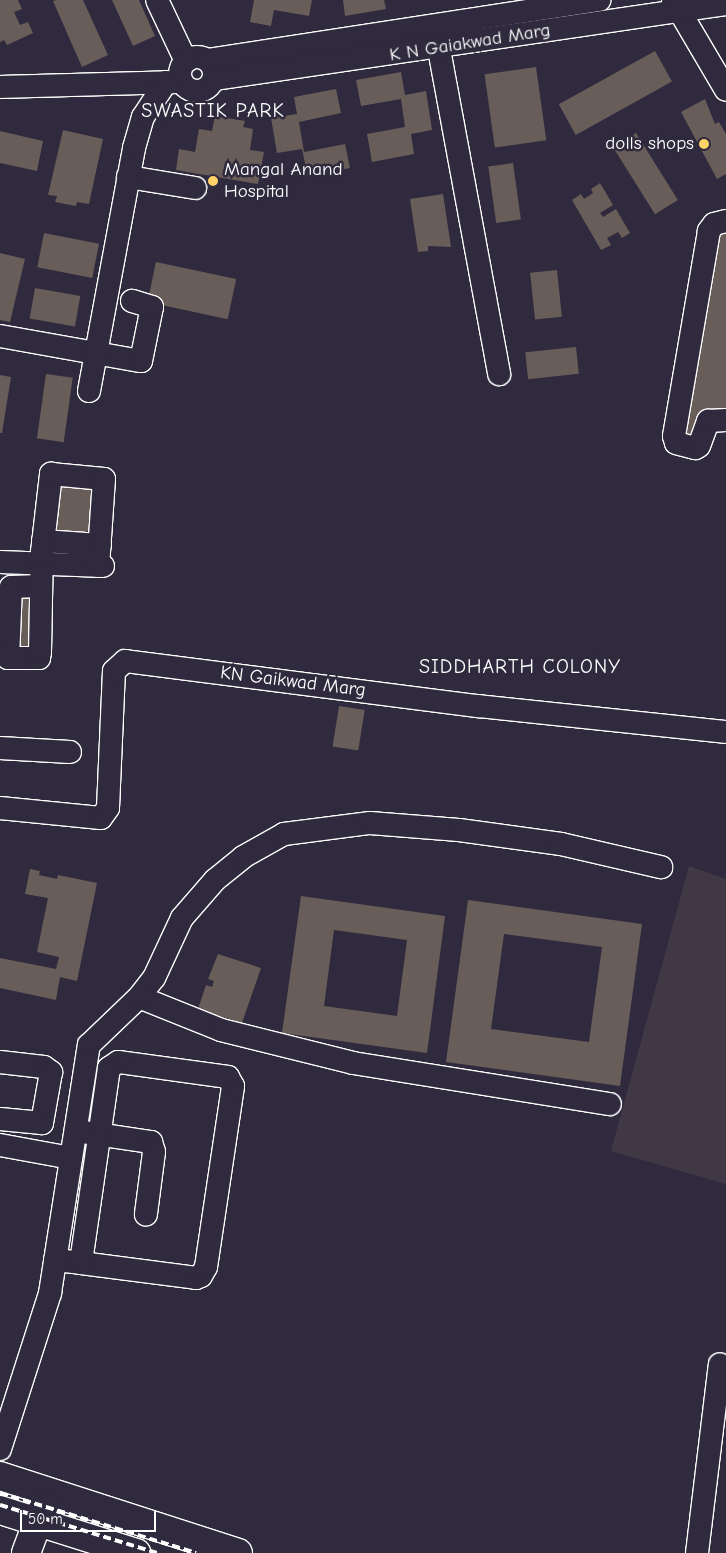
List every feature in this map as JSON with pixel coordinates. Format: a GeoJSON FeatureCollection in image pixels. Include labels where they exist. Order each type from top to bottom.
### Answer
{"type":"FeatureCollection","features":[{"type":"Feature","properties":{"kind":"main road"},"geometry":{"type":"LineString","coordinates":[[0,1476],[238,1553]]}},
{"type":"Feature","properties":{"kind":"main road"},"geometry":{"type":"LineString","coordinates":[[26,1553],[49,1493]]}},
{"type":"Feature","properties":{"kind":"main road"},"geometry":{"type":"LineString","coordinates":[[0,1510],[136,1553]]}},
{"type":"Feature","properties":{"kind":"street"},"geometry":{"type":"LineString","coordinates":[[157,0],[192,70]]}},
{"type":"Feature","properties":{"kind":"street"},"geometry":{"type":"LineString","coordinates":[[172,0],[192,70]]}},
{"type":"Feature","properties":{"kind":"street","name":"K N Gaiakwad Marg"},"geometry":{"type":"LineString","coordinates":[[192,70],[599,0]]}},
{"type":"Feature","properties":{"kind":"street","name":"K N Gaiakwad Marg"},"geometry":{"type":"LineString","coordinates":[[0,88],[440,48],[528,34],[676,5],[726,4]]}},
{"type":"Feature","properties":{"kind":"street"},"geometry":{"type":"LineString","coordinates":[[676,5],[726,90]]}},
{"type":"Feature","properties":{"kind":"street"},"geometry":{"type":"LineString","coordinates":[[526,12],[528,34]]}},
{"type":"Feature","properties":{"kind":"street"},"geometry":{"type":"LineString","coordinates":[[435,27],[499,374]]}},
{"type":"Feature","properties":{"kind":"street"},"geometry":{"type":"LineString","coordinates":[[89,391],[128,177],[143,117],[192,70]]}},
{"type":"Feature","properties":{"kind":"street"},"geometry":{"type":"LineString","coordinates":[[128,177],[195,188]]}},
{"type":"Feature","properties":{"kind":"street"},"geometry":{"type":"LineString","coordinates":[[726,221],[714,224],[709,231],[674,436],[676,443],[695,448],[699,446],[708,421],[726,420]]}},
{"type":"Feature","properties":{"kind":"street"},"geometry":{"type":"LineString","coordinates":[[0,336],[141,362],[152,307],[132,301]]}},
{"type":"Feature","properties":{"kind":"street"},"geometry":{"type":"LineString","coordinates":[[41,586],[41,564],[50,475],[100,477],[106,483],[100,559]]}},
{"type":"Feature","properties":{"kind":"street"},"geometry":{"type":"LineString","coordinates":[[43,541],[100,559]]}},
{"type":"Feature","properties":{"kind":"street"},"geometry":{"type":"LineString","coordinates":[[0,562],[41,564],[100,559]]}},
{"type":"Feature","properties":{"kind":"street","name":"KN Gaikwad Marg"},"geometry":{"type":"LineString","coordinates":[[0,808],[101,818],[108,808],[114,671],[125,661],[478,706],[726,732]]}},
{"type":"Feature","properties":{"kind":"street"},"geometry":{"type":"LineString","coordinates":[[0,748],[70,752]]}},
{"type":"Feature","properties":{"kind":"street"},"geometry":{"type":"LineString","coordinates":[[0,1448],[50,1293],[89,1045],[139,997],[154,978],[182,918],[215,880],[243,857],[284,834],[300,830],[337,829],[381,823],[459,830],[561,844],[661,867]]}},
{"type":"Feature","properties":{"kind":"street"},"geometry":{"type":"LineString","coordinates":[[139,997],[221,1030],[353,1063],[610,1104]]}},
{"type":"Feature","properties":{"kind":"street"},"geometry":{"type":"LineString","coordinates":[[0,1062],[49,1069],[47,1098],[42,1123],[9,1120],[7,1146],[71,1158]]}},
{"type":"Feature","properties":{"kind":"street"},"geometry":{"type":"LineString","coordinates":[[55,1260],[196,1278],[204,1272],[232,1080],[222,1076],[118,1062],[113,1064],[106,1073],[81,1263]]}},
{"type":"Feature","properties":{"kind":"street"},"geometry":{"type":"LineString","coordinates":[[47,1098],[80,1102]]}},
{"type":"Feature","properties":{"kind":"street"},"geometry":{"type":"LineString","coordinates":[[75,1131],[145,1140],[154,1146],[146,1214]]}},
{"type":"Feature","properties":{"kind":"street"},"geometry":{"type":"LineString","coordinates":[[700,1553],[720,1364]]}},
{"type":"Feature","properties":{"kind":"shaded area"},"geometry":{"type":"Polygon","coordinates":[[[689,866],[726,879],[726,1184],[611,1151],[689,866]]]}},
{"type":"Feature","properties":{"kind":"building"},"geometry":{"type":"Polygon","coordinates":[[[0,0],[18,0],[22,9],[14,12],[20,25],[28,22],[33,33],[7,45],[4,40],[0,42],[0,0]]]}},
{"type":"Feature","properties":{"kind":"building"},"geometry":{"type":"Polygon","coordinates":[[[83,0],[108,55],[82,67],[53,1],[83,0]]]}},
{"type":"Feature","properties":{"kind":"building"},"geometry":{"type":"Polygon","coordinates":[[[112,0],[139,0],[155,36],[133,46],[112,0]]]}},
{"type":"Feature","properties":{"kind":"building"},"geometry":{"type":"Polygon","coordinates":[[[254,0],[312,0],[309,16],[274,10],[271,26],[250,22],[254,0]]]}},
{"type":"Feature","properties":{"kind":"building"},"geometry":{"type":"Polygon","coordinates":[[[343,0],[384,0],[386,9],[345,16],[343,0]]]}},
{"type":"Feature","properties":{"kind":"building"},"geometry":{"type":"Polygon","coordinates":[[[655,51],[672,82],[576,135],[559,104],[655,51]]]}},
{"type":"Feature","properties":{"kind":"building"},"geometry":{"type":"Polygon","coordinates":[[[536,67],[546,140],[495,148],[485,74],[536,67]]]}},
{"type":"Feature","properties":{"kind":"building"},"geometry":{"type":"Polygon","coordinates":[[[401,72],[405,95],[426,91],[432,130],[411,134],[414,154],[372,162],[367,134],[405,127],[401,99],[361,106],[356,80],[401,72]]]}},
{"type":"Feature","properties":{"kind":"building"},"geometry":{"type":"Polygon","coordinates":[[[336,89],[341,113],[299,122],[304,152],[345,144],[350,168],[308,177],[302,149],[277,153],[271,118],[297,114],[294,97],[336,89]]]}},
{"type":"Feature","properties":{"kind":"building"},"geometry":{"type":"Polygon","coordinates":[[[705,99],[715,124],[719,122],[726,134],[726,174],[717,179],[681,112],[705,99]]]}},
{"type":"Feature","properties":{"kind":"building"},"geometry":{"type":"Polygon","coordinates":[[[215,116],[245,121],[243,127],[253,129],[250,150],[264,152],[258,184],[176,170],[179,149],[195,152],[199,129],[212,131],[215,116]]]}},
{"type":"Feature","properties":{"kind":"building"},"geometry":{"type":"Polygon","coordinates":[[[63,130],[103,139],[89,204],[77,202],[76,206],[55,202],[57,196],[48,195],[63,130]]]}},
{"type":"Feature","properties":{"kind":"building"},"geometry":{"type":"Polygon","coordinates":[[[0,131],[43,141],[37,171],[0,163],[0,131]]]}},
{"type":"Feature","properties":{"kind":"building"},"geometry":{"type":"Polygon","coordinates":[[[636,133],[678,200],[655,214],[613,147],[636,133]]]}},
{"type":"Feature","properties":{"kind":"building"},"geometry":{"type":"Polygon","coordinates":[[[513,163],[521,219],[496,223],[488,166],[513,163]]]}},
{"type":"Feature","properties":{"kind":"building"},"geometry":{"type":"Polygon","coordinates":[[[600,183],[613,205],[600,213],[603,217],[616,209],[630,233],[622,238],[618,232],[607,238],[611,245],[601,250],[572,200],[581,194],[584,199],[593,193],[591,189],[600,183]]]}},
{"type":"Feature","properties":{"kind":"building"},"geometry":{"type":"Polygon","coordinates":[[[443,194],[451,247],[428,246],[428,251],[418,252],[410,199],[443,194]]]}},
{"type":"Feature","properties":{"kind":"building"},"geometry":{"type":"Polygon","coordinates":[[[714,231],[726,233],[726,417],[697,444],[680,441],[714,231]]]}},
{"type":"Feature","properties":{"kind":"building"},"geometry":{"type":"Polygon","coordinates":[[[44,233],[99,244],[92,278],[37,267],[44,233]]]}},
{"type":"Feature","properties":{"kind":"building"},"geometry":{"type":"Polygon","coordinates":[[[0,253],[25,259],[10,322],[0,320],[0,253]]]}},
{"type":"Feature","properties":{"kind":"building"},"geometry":{"type":"Polygon","coordinates":[[[156,262],[236,279],[228,319],[147,302],[156,262]]]}},
{"type":"Feature","properties":{"kind":"building"},"geometry":{"type":"Polygon","coordinates":[[[557,270],[562,317],[535,320],[530,273],[557,270]]]}},
{"type":"Feature","properties":{"kind":"building"},"geometry":{"type":"Polygon","coordinates":[[[35,288],[80,296],[75,327],[30,319],[35,288]]]}},
{"type":"Feature","properties":{"kind":"building"},"geometry":{"type":"Polygon","coordinates":[[[576,347],[579,374],[528,379],[525,352],[576,347]]]}},
{"type":"Feature","properties":{"kind":"building"},"geometry":{"type":"Polygon","coordinates":[[[46,374],[73,378],[64,442],[37,438],[46,374]]]}},
{"type":"Feature","properties":{"kind":"building"},"geometry":{"type":"Polygon","coordinates":[[[0,375],[11,377],[2,433],[0,433],[0,375]]]}},
{"type":"Feature","properties":{"kind":"building"},"geometry":{"type":"Polygon","coordinates":[[[51,478],[102,488],[97,532],[86,531],[85,539],[50,536],[51,478]]]}},
{"type":"Feature","properties":{"kind":"building"},"geometry":{"type":"Polygon","coordinates":[[[12,589],[40,590],[38,656],[10,655],[12,589]]]}},
{"type":"Feature","properties":{"kind":"building"},"geometry":{"type":"Polygon","coordinates":[[[339,706],[365,710],[358,751],[333,746],[339,706]]]}},
{"type":"Feature","properties":{"kind":"building"},"geometry":{"type":"Polygon","coordinates":[[[30,869],[40,871],[39,875],[57,879],[58,875],[97,883],[77,981],[60,977],[56,1000],[0,988],[0,958],[56,969],[59,957],[37,952],[48,898],[25,894],[30,869]]]}},
{"type":"Feature","properties":{"kind":"building"},"geometry":{"type":"Polygon","coordinates":[[[301,896],[445,916],[427,1053],[282,1033],[301,896]],[[334,930],[324,1006],[397,1016],[407,940],[334,930]]]}},
{"type":"Feature","properties":{"kind":"building"},"geometry":{"type":"Polygon","coordinates":[[[468,900],[642,924],[620,1086],[446,1062],[468,900]],[[504,934],[491,1029],[589,1042],[602,947],[504,934]]]}},
{"type":"Feature","properties":{"kind":"building"},"geometry":{"type":"Polygon","coordinates":[[[218,954],[261,968],[242,1023],[198,1009],[206,985],[212,987],[214,981],[208,979],[218,954]]]}},
{"type":"Feature","properties":{"kind":"railway"},"geometry":{"type":"LineString","coordinates":[[0,1493],[196,1553]]}},
{"type":"Feature","properties":{"kind":"railway"},"geometry":{"type":"LineString","coordinates":[[0,1505],[157,1553]]}},
{"type":"Feature","properties":{"kind":"place","name":"dolls shops"},"geometry":{"type":"Point","coordinates":[704,144]}},
{"type":"Feature","properties":{"kind":"place","name":"Mangal Anand Hospital"},"geometry":{"type":"Point","coordinates":[213,181]}},
{"type":"Feature","properties":{"kind":"district","name":"SWASTIK PARK"},"geometry":{"type":"Point","coordinates":[213,110]}},
{"type":"Feature","properties":{"kind":"district","name":"SIDDHARTH COLONY"},"geometry":{"type":"Point","coordinates":[520,666]}}]}
